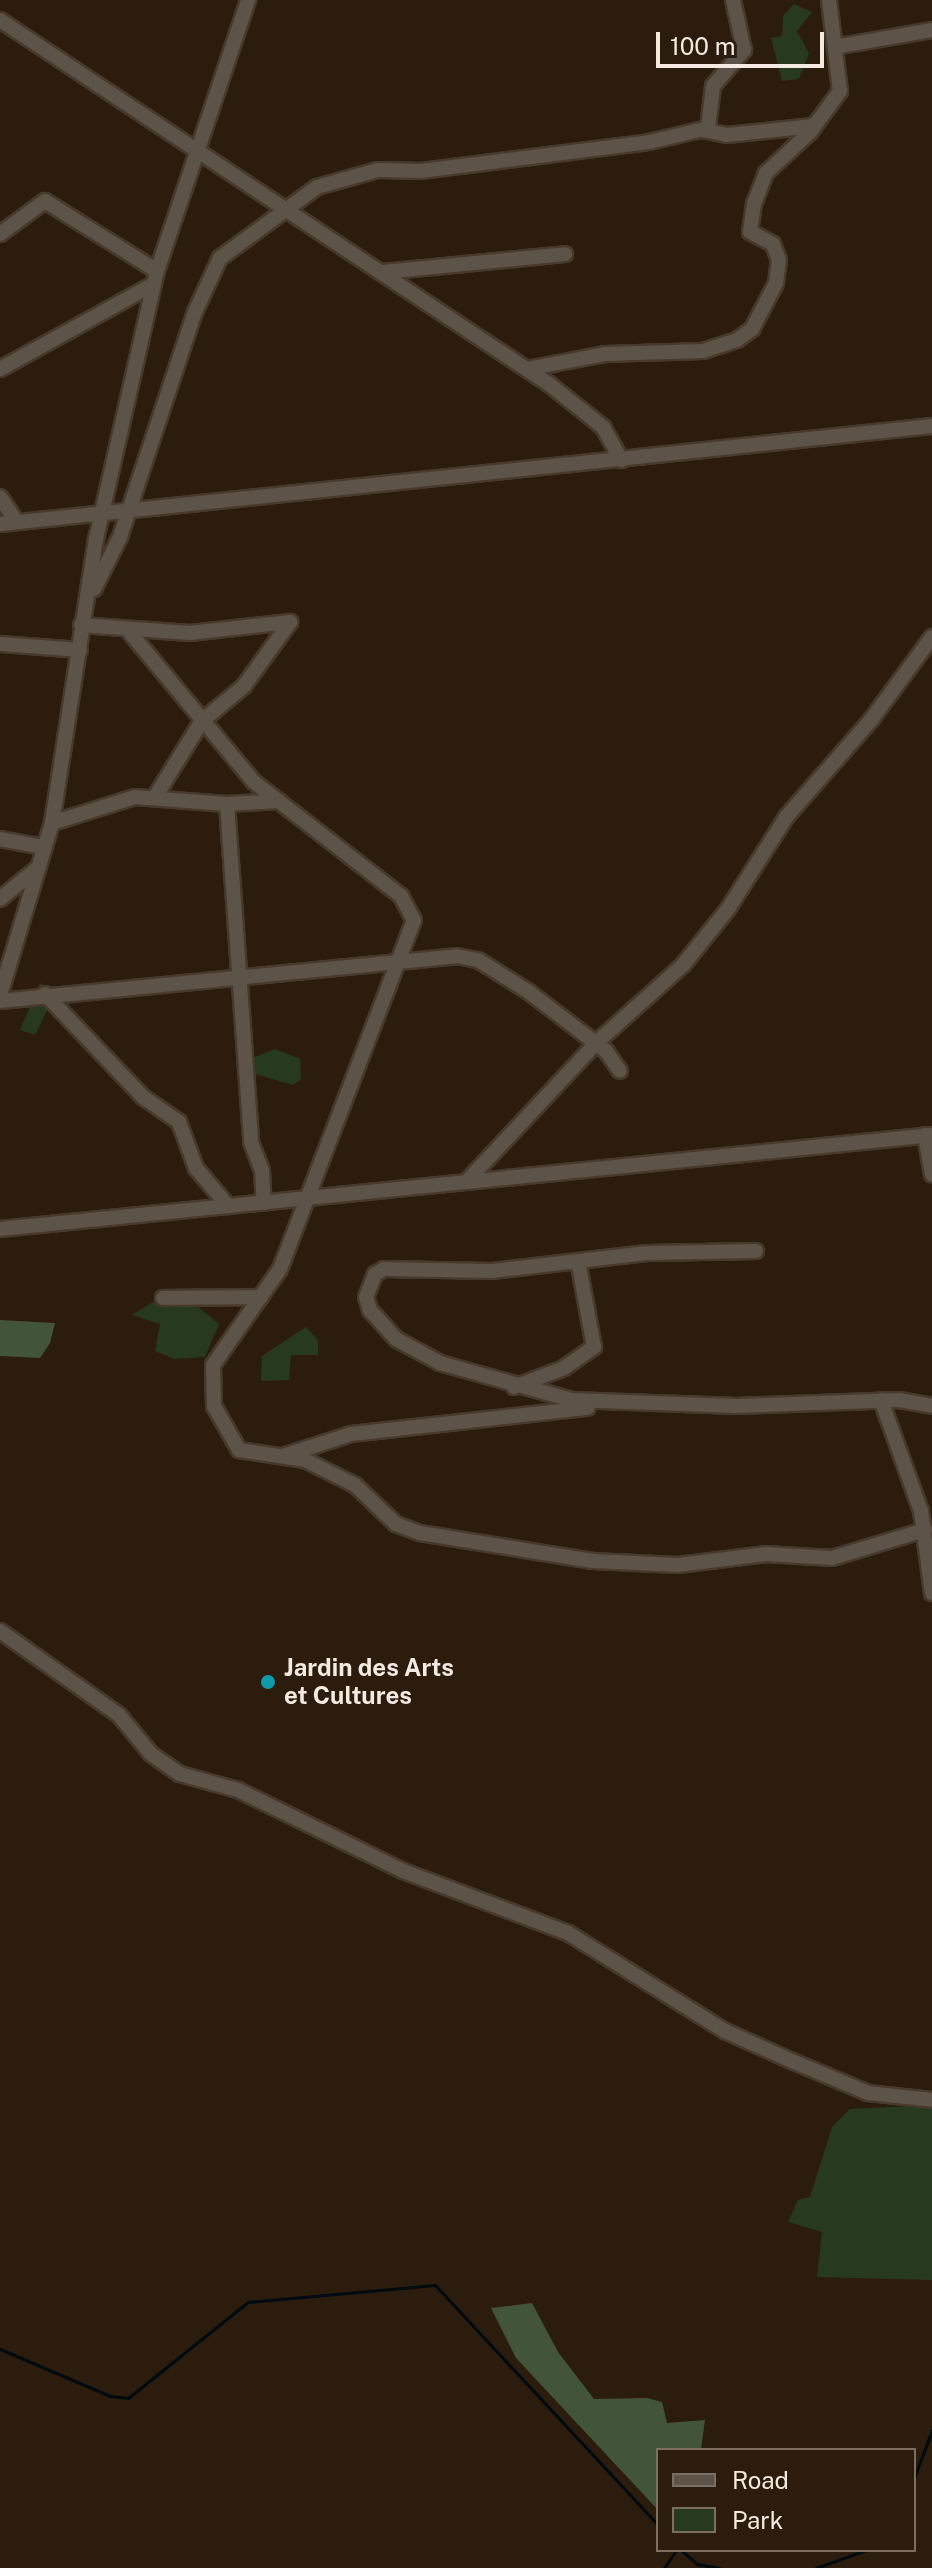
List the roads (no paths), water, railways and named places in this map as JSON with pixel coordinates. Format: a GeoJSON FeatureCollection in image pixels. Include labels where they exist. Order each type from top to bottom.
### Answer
{"type":"FeatureCollection","features":[{"type":"Feature","properties":{"kind":"street"},"geometry":{"type":"LineString","coordinates":[[91,595],[101,514],[156,277],[248,0]]}},
{"type":"Feature","properties":{"kind":"street"},"geometry":{"type":"LineString","coordinates":[[620,1071],[596,1043],[478,960],[457,956],[0,998],[52,823],[80,650],[81,625],[127,512],[209,278],[220,258],[284,207],[317,187],[378,170],[421,171],[649,142],[712,125],[713,86],[744,50],[733,0]]}},
{"type":"Feature","properties":{"kind":"street"},"geometry":{"type":"LineString","coordinates":[[527,369],[605,354],[703,351],[737,340],[752,329],[776,283],[779,260],[773,244],[750,232],[750,214],[766,173],[814,126],[840,91],[829,0]]}},
{"type":"Feature","properties":{"kind":"street"},"geometry":{"type":"LineString","coordinates":[[0,20],[527,369],[603,427],[621,460]]}},
{"type":"Feature","properties":{"kind":"street"},"geometry":{"type":"LineString","coordinates":[[835,47],[932,30]]}},
{"type":"Feature","properties":{"kind":"street"},"geometry":{"type":"LineString","coordinates":[[702,130],[727,135],[814,126]]}},
{"type":"Feature","properties":{"kind":"street"},"geometry":{"type":"LineString","coordinates":[[0,234],[45,201],[156,277]]}},
{"type":"Feature","properties":{"kind":"street"},"geometry":{"type":"LineString","coordinates":[[383,272],[565,254]]}},
{"type":"Feature","properties":{"kind":"street"},"geometry":{"type":"LineString","coordinates":[[0,369],[156,277]]}},
{"type":"Feature","properties":{"kind":"street"},"geometry":{"type":"LineString","coordinates":[[0,524],[932,426]]}},
{"type":"Feature","properties":{"kind":"street"},"geometry":{"type":"LineString","coordinates":[[0,497],[17,522]]}},
{"type":"Feature","properties":{"kind":"street"},"geometry":{"type":"LineString","coordinates":[[81,625],[207,632],[290,622],[244,686],[202,721],[155,797]]}},
{"type":"Feature","properties":{"kind":"street"},"geometry":{"type":"LineString","coordinates":[[127,629],[254,782],[401,896],[414,920],[401,961],[304,1199],[280,1269],[218,1351],[211,1381],[214,1406],[239,1450],[286,1455],[355,1485],[396,1524],[420,1533],[593,1561],[678,1565],[766,1554],[817,1560],[925,1530]]}},
{"type":"Feature","properties":{"kind":"street"},"geometry":{"type":"LineString","coordinates":[[468,1180],[596,1043],[683,965],[728,909],[787,816],[871,720],[932,637]]}},
{"type":"Feature","properties":{"kind":"street"},"geometry":{"type":"LineString","coordinates":[[0,644],[80,650]]}},
{"type":"Feature","properties":{"kind":"street"},"geometry":{"type":"LineString","coordinates":[[52,823],[114,801],[155,797],[227,804],[279,801]]}},
{"type":"Feature","properties":{"kind":"street"},"geometry":{"type":"LineString","coordinates":[[227,804],[242,977],[251,1142],[262,1170],[264,1203]]}},
{"type":"Feature","properties":{"kind":"street"},"geometry":{"type":"LineString","coordinates":[[0,839],[44,847]]}},
{"type":"Feature","properties":{"kind":"street"},"geometry":{"type":"LineString","coordinates":[[0,899],[39,867]]}},
{"type":"Feature","properties":{"kind":"street"},"geometry":{"type":"LineString","coordinates":[[45,994],[143,1097],[179,1122],[196,1168],[228,1206]]}},
{"type":"Feature","properties":{"kind":"street"},"geometry":{"type":"LineString","coordinates":[[0,1229],[928,1135],[932,1174]]}},
{"type":"Feature","properties":{"kind":"street"},"geometry":{"type":"LineString","coordinates":[[608,1405],[514,1387],[440,1363],[396,1339],[370,1310],[368,1287],[384,1269],[492,1271],[689,1251],[756,1251]]}},
{"type":"Feature","properties":{"kind":"street"},"geometry":{"type":"LineString","coordinates":[[514,1387],[564,1368],[594,1347],[578,1261]]}},
{"type":"Feature","properties":{"kind":"street"},"geometry":{"type":"LineString","coordinates":[[163,1298],[261,1297]]}},
{"type":"Feature","properties":{"kind":"street"},"geometry":{"type":"LineString","coordinates":[[286,1455],[351,1434],[608,1405],[881,1400],[932,1406]]}},
{"type":"Feature","properties":{"kind":"street"},"geometry":{"type":"LineString","coordinates":[[881,1400],[902,1447],[925,1530],[932,1593]]}},
{"type":"Feature","properties":{"kind":"street"},"geometry":{"type":"LineString","coordinates":[[0,1631],[119,1715],[151,1754],[180,1774],[238,1790],[390,1866],[568,1933],[725,2031],[792,2061],[868,2093],[932,2100]]}},
{"type":"Feature","properties":{"kind":"waterway"},"geometry":{"type":"LineString","coordinates":[[0,2349],[110,2396],[128,2398],[248,2302],[435,2285],[656,2523]]}},
{"type":"Feature","properties":{"kind":"waterway"},"geometry":{"type":"LineString","coordinates":[[916,2473],[932,2430]]}},
{"type":"Feature","properties":{"kind":"waterway"},"geometry":{"type":"LineString","coordinates":[[664,2568],[675,2552]]}},
{"type":"Feature","properties":{"kind":"waterway"},"geometry":{"type":"LineString","coordinates":[[683,2552],[697,2564],[720,2568]]}},
{"type":"Feature","properties":{"kind":"waterway"},"geometry":{"type":"LineString","coordinates":[[816,2568],[860,2552]]}},
{"type":"Feature","properties":{"kind":"place","name":"Jardin des Arts et Cultures"},"geometry":{"type":"Point","coordinates":[268,1682]}}]}
